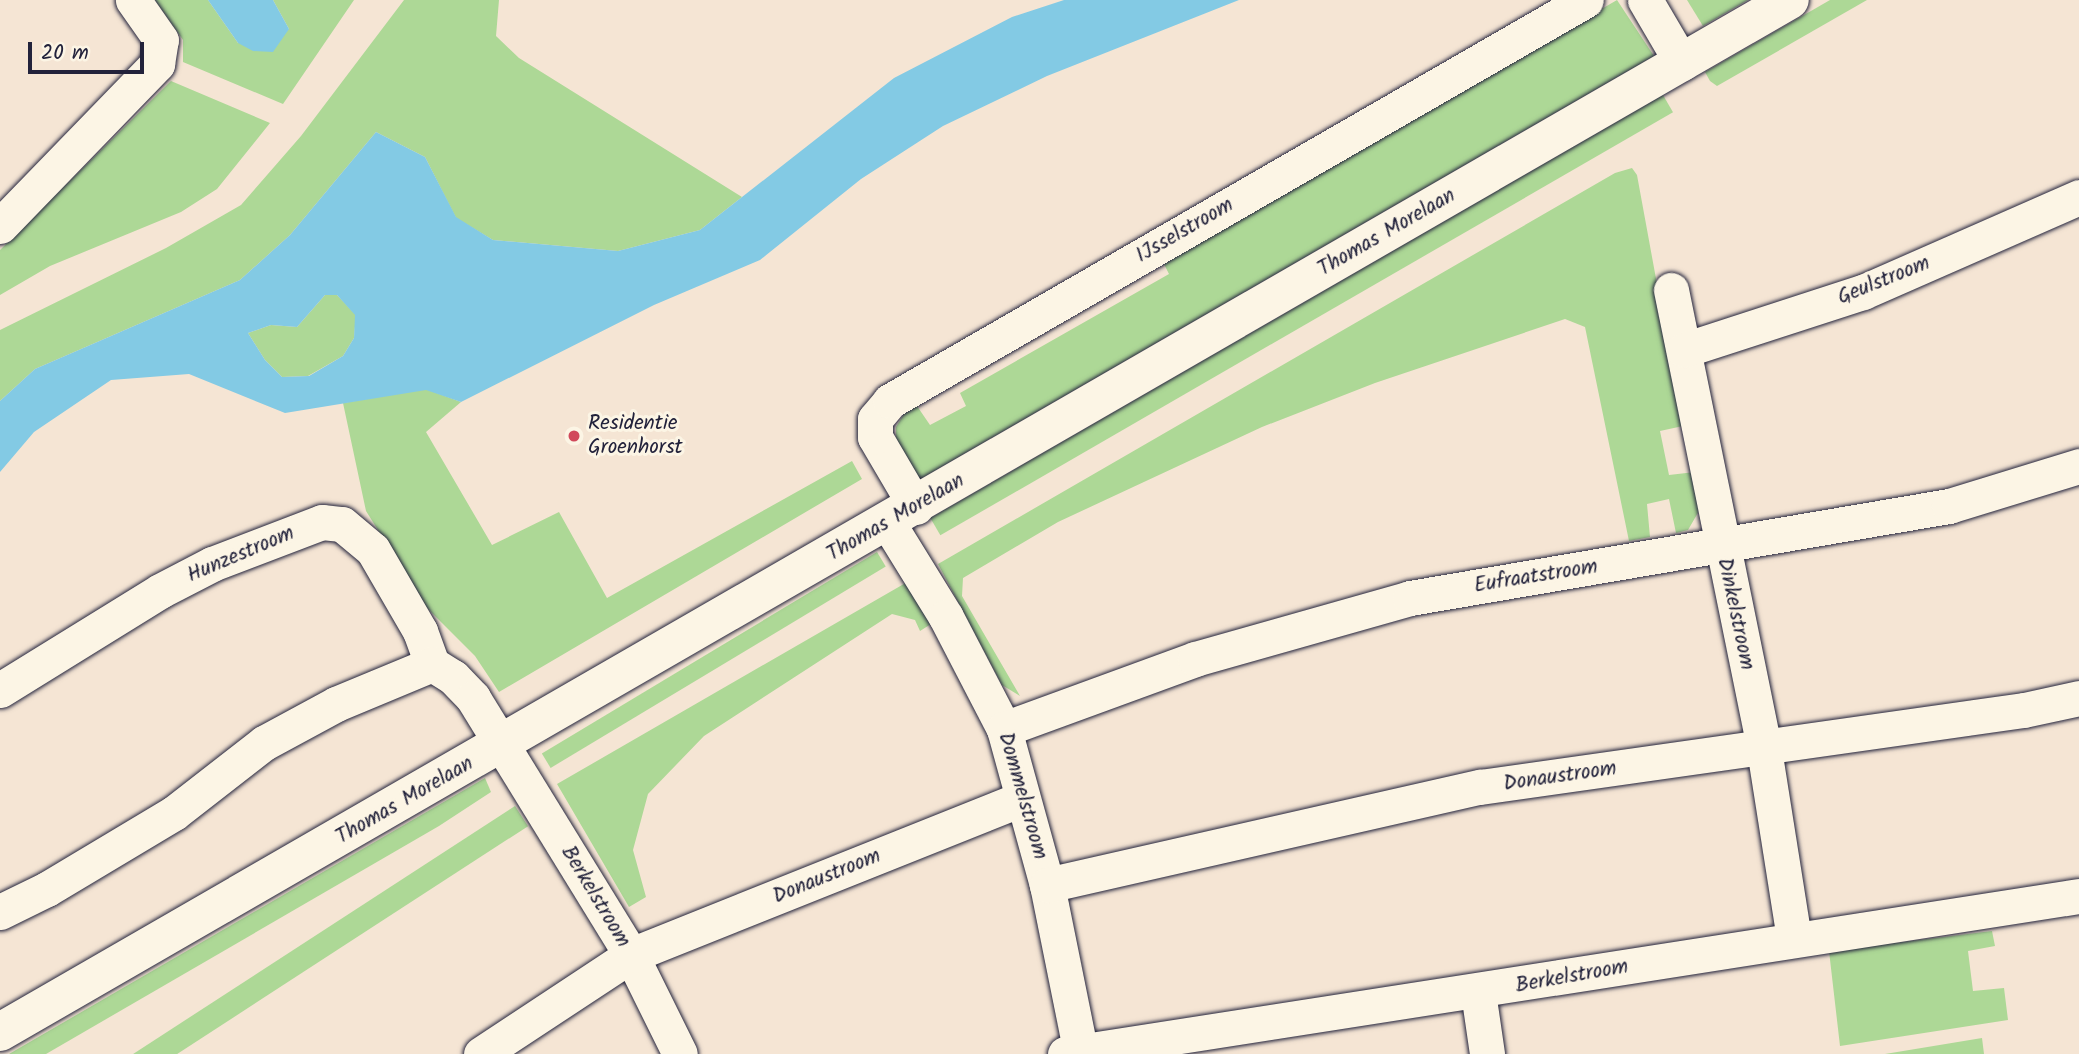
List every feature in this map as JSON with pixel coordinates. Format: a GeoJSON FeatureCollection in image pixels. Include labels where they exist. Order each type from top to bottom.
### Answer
{"type":"FeatureCollection","features":[{"type":"Feature","properties":{"kind":"street"},"geometry":{"type":"LineString","coordinates":[[0,226],[156,64],[161,40],[133,0]]}},
{"type":"Feature","properties":{"kind":"street","name":"IJsselstroom"},"geometry":{"type":"LineString","coordinates":[[902,515],[875,437],[875,419],[890,401],[1586,0]]}},
{"type":"Feature","properties":{"kind":"street"},"geometry":{"type":"LineString","coordinates":[[1644,0],[1682,63]]}},
{"type":"Feature","properties":{"kind":"street","name":"Thomas Morelaan"},"geometry":{"type":"LineString","coordinates":[[0,1032],[902,515],[1790,0]]}},
{"type":"Feature","properties":{"kind":"street","name":"Geulstroom"},"geometry":{"type":"LineString","coordinates":[[1684,350],[1863,292],[2079,197]]}},
{"type":"Feature","properties":{"kind":"street","name":"Dinkelstroom"},"geometry":{"type":"LineString","coordinates":[[1671,290],[1764,749],[1794,939]]}},
{"type":"Feature","properties":{"kind":"street","name":"Eufraatstroom"},"geometry":{"type":"LineString","coordinates":[[1004,729],[1195,659],[1410,598],[1949,506],[2079,466]]}},
{"type":"Feature","properties":{"kind":"street","name":"Dommelstroom"},"geometry":{"type":"LineString","coordinates":[[902,515],[946,617],[1004,729],[1047,885],[1076,1053]]}},
{"type":"Feature","properties":{"kind":"street","name":"Hunzestroom"},"geometry":{"type":"LineString","coordinates":[[0,691],[160,591],[212,564],[322,522],[342,524],[373,550],[420,631],[432,664]]}},
{"type":"Feature","properties":{"kind":"street"},"geometry":{"type":"LineString","coordinates":[[0,912],[47,890],[174,813],[264,743],[336,704],[432,664],[453,677],[473,698],[502,745]]}},
{"type":"Feature","properties":{"kind":"street","name":"Donaustroom"},"geometry":{"type":"LineString","coordinates":[[1047,885],[1480,788],[1764,749],[2079,698]]}},
{"type":"Feature","properties":{"kind":"street","name":"Berkelstroom"},"geometry":{"type":"LineString","coordinates":[[502,745],[631,955],[680,1054]]}},
{"type":"Feature","properties":{"kind":"street","name":"Donaustroom"},"geometry":{"type":"LineString","coordinates":[[481,1054],[631,955],[1022,800]]}},
{"type":"Feature","properties":{"kind":"street","name":"Berkelstroom"},"geometry":{"type":"LineString","coordinates":[[1076,1053],[2079,896]]}},
{"type":"Feature","properties":{"kind":"street"},"geometry":{"type":"LineString","coordinates":[[1478,992],[1488,1054]]}},
{"type":"Feature","properties":{"kind":"green space"},"geometry":{"type":"Polygon","coordinates":[[[155,0],[208,0],[238,43],[289,29],[273,0],[354,0],[283,104],[183,62],[183,40],[155,0]]]}},
{"type":"Feature","properties":{"kind":"green space"},"geometry":{"type":"Polygon","coordinates":[[[404,0],[499,0],[496,36],[519,58],[742,197],[700,230],[618,251],[493,240],[456,218],[425,157],[376,132],[290,235],[240,280],[35,369],[0,401],[0,330],[166,248],[241,205],[301,136],[404,0]]]}},
{"type":"Feature","properties":{"kind":"green space"},"geometry":{"type":"Polygon","coordinates":[[[1617,0],[1654,56],[917,481],[896,445],[896,427],[904,414],[917,406],[930,425],[966,406],[960,393],[1169,274],[1164,264],[1617,0]]]}},
{"type":"Feature","properties":{"kind":"green space"},"geometry":{"type":"Polygon","coordinates":[[[1687,0],[1748,0],[1703,26],[1687,0]]]}},
{"type":"Feature","properties":{"kind":"green space"},"geometry":{"type":"Polygon","coordinates":[[[1830,0],[1867,0],[1717,86],[1710,81],[1705,72],[1830,0]]]}},
{"type":"Feature","properties":{"kind":"green space"},"geometry":{"type":"Polygon","coordinates":[[[171,81],[270,123],[217,189],[181,212],[50,266],[0,295],[0,250],[171,81]]]}},
{"type":"Feature","properties":{"kind":"green space"},"geometry":{"type":"Polygon","coordinates":[[[1663,95],[1673,112],[940,535],[930,518],[1663,95]]]}},
{"type":"Feature","properties":{"kind":"green space"},"geometry":{"type":"Polygon","coordinates":[[[1632,168],[1637,175],[1683,426],[1660,431],[1669,475],[1695,472],[1699,511],[1688,530],[1676,533],[1669,499],[1647,504],[1650,537],[1629,541],[1585,327],[1565,319],[1375,383],[1262,427],[1058,522],[963,578],[962,596],[1020,696],[1002,685],[938,564],[1615,173],[1632,168]]]}},
{"type":"Feature","properties":{"kind":"green space"},"geometry":{"type":"Polygon","coordinates":[[[325,295],[337,295],[356,315],[354,338],[343,356],[308,376],[282,377],[265,360],[248,333],[271,325],[297,327],[325,295]]]}},
{"type":"Feature","properties":{"kind":"green space"},"geometry":{"type":"Polygon","coordinates":[[[426,389],[461,402],[426,432],[492,545],[559,512],[607,598],[852,461],[862,479],[499,692],[475,656],[427,608],[366,511],[343,403],[426,389]]]}},
{"type":"Feature","properties":{"kind":"green space"},"geometry":{"type":"Polygon","coordinates":[[[877,552],[886,567],[551,768],[542,753],[877,552]]]}},
{"type":"Feature","properties":{"kind":"green space"},"geometry":{"type":"Polygon","coordinates":[[[909,581],[931,624],[920,631],[915,620],[892,614],[704,736],[648,794],[633,850],[646,897],[629,907],[557,784],[909,581]]]}},
{"type":"Feature","properties":{"kind":"green space"},"geometry":{"type":"Polygon","coordinates":[[[485,778],[491,792],[439,826],[46,1054],[9,1054],[485,778]]]}},
{"type":"Feature","properties":{"kind":"green space"},"geometry":{"type":"Polygon","coordinates":[[[515,806],[528,826],[177,1054],[133,1054],[515,806]]]}},
{"type":"Feature","properties":{"kind":"green space"},"geometry":{"type":"Polygon","coordinates":[[[1992,931],[1995,946],[1968,951],[1973,991],[2004,988],[2008,1020],[1840,1046],[1829,951],[1992,931]]]}},
{"type":"Feature","properties":{"kind":"green space"},"geometry":{"type":"Polygon","coordinates":[[[1982,1038],[1984,1054],[1885,1054],[1982,1038]]]}},
{"type":"Feature","properties":{"kind":"water"},"geometry":{"type":"Polygon","coordinates":[[[208,0],[273,0],[289,29],[273,52],[253,51],[238,43],[208,0]]]}},
{"type":"Feature","properties":{"kind":"water"},"geometry":{"type":"Polygon","coordinates":[[[1064,0],[1239,0],[1047,76],[943,126],[861,179],[760,260],[654,305],[461,402],[426,390],[285,413],[189,374],[111,380],[34,432],[0,472],[0,401],[35,369],[240,280],[290,235],[376,132],[425,157],[456,217],[493,240],[618,251],[700,230],[894,78],[1012,17],[1064,0]],[[325,295],[297,327],[271,325],[248,333],[265,360],[282,377],[309,376],[343,356],[354,338],[355,315],[337,295],[325,295]]]}},
{"type":"Feature","properties":{"kind":"place","name":"Residentie Groenhorst"},"geometry":{"type":"Point","coordinates":[574,436]}}]}
